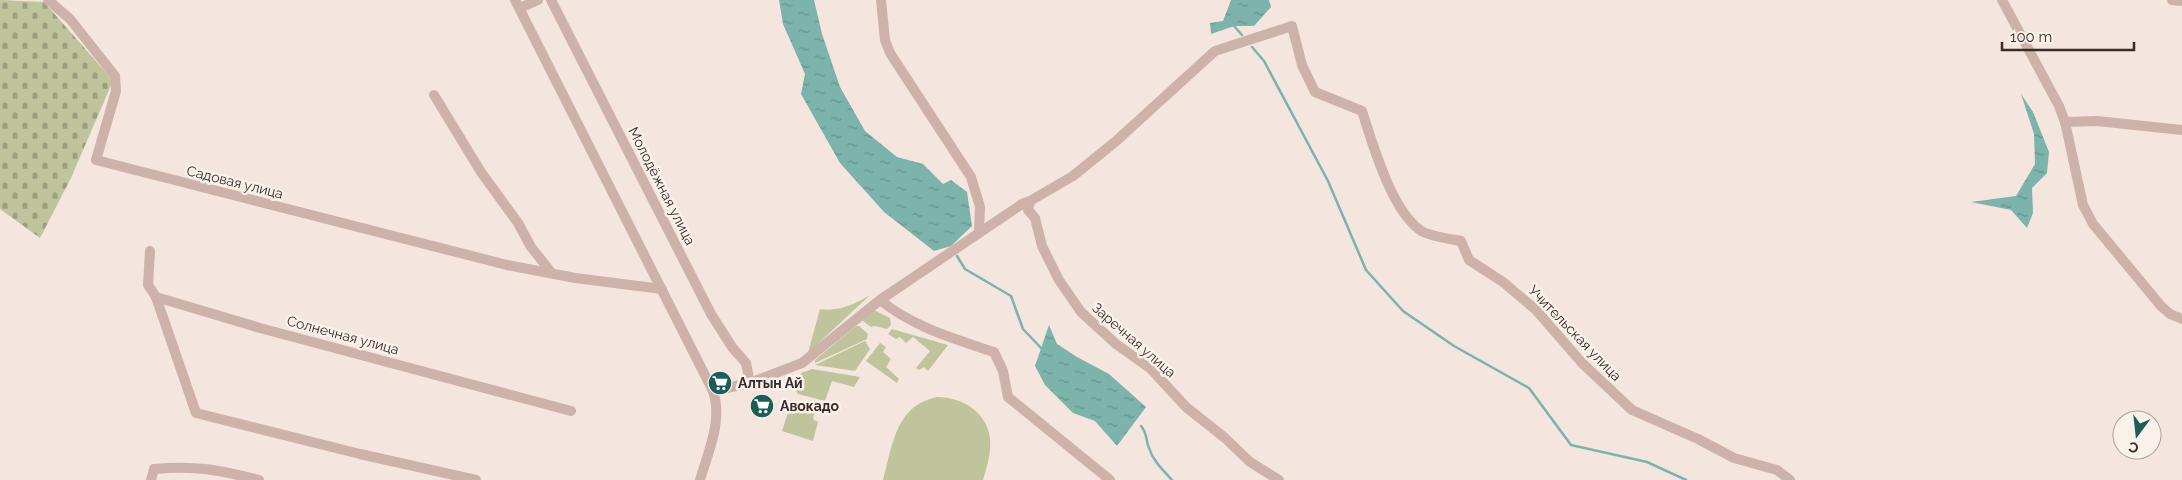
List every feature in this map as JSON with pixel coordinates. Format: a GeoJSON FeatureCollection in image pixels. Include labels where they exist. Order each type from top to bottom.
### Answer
{"type":"FeatureCollection","features":[{"type":"Feature","properties":{"kind":"street","name":"Садовая улица"},"geometry":{"type":"LineString","coordinates":[[48,0],[70,19],[115,76],[116,90],[96,160],[507,265],[551,272]]}},
{"type":"Feature","properties":{"kind":"street"},"geometry":{"type":"LineString","coordinates":[[538,0],[518,4],[713,391],[717,406],[716,425],[700,480]]}},
{"type":"Feature","properties":{"kind":"street","name":"Молодёжная улица"},"geometry":{"type":"LineString","coordinates":[[551,0],[711,314],[732,347],[746,363],[750,382]]}},
{"type":"Feature","properties":{"kind":"street"},"geometry":{"type":"LineString","coordinates":[[881,0],[885,40],[890,53],[971,177],[980,207],[979,232]]}},
{"type":"Feature","properties":{"kind":"street"},"geometry":{"type":"LineString","coordinates":[[2002,0],[2059,106],[2065,122],[2083,205],[2093,224],[2161,306],[2170,314],[2182,319]]}},
{"type":"Feature","properties":{"kind":"street"},"geometry":{"type":"LineString","coordinates":[[2172,0],[2182,1]]}},
{"type":"Feature","properties":{"kind":"street","name":"Учительская улица"},"geometry":{"type":"LineString","coordinates":[[1030,202],[1073,176],[1215,51],[1292,26],[1302,65],[1315,92],[1362,111],[1375,153],[1399,206],[1421,231],[1461,241],[1469,260],[1504,282],[1536,310],[1582,364],[1632,410],[1698,439],[1734,458],[1777,470],[1790,480]]}},
{"type":"Feature","properties":{"kind":"street"},"geometry":{"type":"LineString","coordinates":[[434,95],[481,172],[518,223],[531,247],[551,272],[574,278],[662,289]]}},
{"type":"Feature","properties":{"kind":"street"},"geometry":{"type":"LineString","coordinates":[[2065,122],[2097,121],[2182,130]]}},
{"type":"Feature","properties":{"kind":"street"},"geometry":{"type":"LineString","coordinates":[[713,391],[750,382],[802,363],[880,300],[979,232],[1022,204],[1030,202]]}},
{"type":"Feature","properties":{"kind":"street","name":"Заречная улица"},"geometry":{"type":"LineString","coordinates":[[1030,202],[1028,210],[1035,218],[1042,246],[1059,280],[1081,312],[1116,344],[1150,368],[1186,407],[1225,438],[1250,462],[1279,480]]}},
{"type":"Feature","properties":{"kind":"street"},"geometry":{"type":"LineString","coordinates":[[150,251],[148,285],[156,296],[196,413],[360,454],[476,480]]}},
{"type":"Feature","properties":{"kind":"street","name":"Солнечная улица"},"geometry":{"type":"LineString","coordinates":[[156,296],[260,328],[571,411]]}},
{"type":"Feature","properties":{"kind":"street"},"geometry":{"type":"LineString","coordinates":[[880,300],[889,307],[939,334],[994,352],[1003,371],[1008,397],[1110,480]]}},
{"type":"Feature","properties":{"kind":"street"},"geometry":{"type":"LineString","coordinates":[[151,480],[154,469],[186,466],[221,470],[259,480]]}},
{"type":"Feature","properties":{"kind":"green space"},"geometry":{"type":"Polygon","coordinates":[[[0,0],[44,2],[109,76],[112,83],[71,178],[40,238],[0,209],[0,0]]]}},
{"type":"Feature","properties":{"kind":"green space"},"geometry":{"type":"Polygon","coordinates":[[[870,295],[808,353],[820,309],[826,310],[846,306],[870,295]]]}},
{"type":"Feature","properties":{"kind":"green space"},"geometry":{"type":"Polygon","coordinates":[[[874,310],[890,318],[891,325],[887,329],[871,327],[863,321],[874,310]]]}},
{"type":"Feature","properties":{"kind":"green space"},"geometry":{"type":"Polygon","coordinates":[[[856,326],[859,326],[868,334],[867,339],[815,363],[815,360],[856,326]]]}},
{"type":"Feature","properties":{"kind":"green space"},"geometry":{"type":"Polygon","coordinates":[[[892,329],[948,345],[928,371],[924,367],[919,370],[916,368],[930,351],[913,337],[906,343],[900,337],[896,339],[888,334],[892,329]]]}},
{"type":"Feature","properties":{"kind":"green space"},"geometry":{"type":"Polygon","coordinates":[[[865,341],[870,349],[855,371],[815,365],[865,341]]]}},
{"type":"Feature","properties":{"kind":"green space"},"geometry":{"type":"Polygon","coordinates":[[[880,343],[886,347],[883,352],[891,359],[886,367],[899,379],[897,383],[866,361],[880,343]]]}},
{"type":"Feature","properties":{"kind":"green space"},"geometry":{"type":"Polygon","coordinates":[[[812,369],[860,377],[854,387],[832,381],[825,401],[798,394],[796,391],[801,373],[812,369]]]}},
{"type":"Feature","properties":{"kind":"green space"},"geometry":{"type":"Polygon","coordinates":[[[937,397],[948,398],[968,405],[983,419],[988,428],[990,450],[983,480],[883,480],[893,441],[904,418],[912,409],[923,402],[937,397]]]}},
{"type":"Feature","properties":{"kind":"green space"},"geometry":{"type":"Polygon","coordinates":[[[791,403],[815,411],[813,419],[818,422],[813,441],[782,431],[791,403]]]}},
{"type":"Feature","properties":{"kind":"water"},"geometry":{"type":"Polygon","coordinates":[[[779,0],[814,0],[822,34],[840,87],[865,131],[897,157],[923,164],[943,184],[951,180],[967,192],[972,226],[951,246],[934,251],[884,212],[840,163],[801,94],[805,74],[783,24],[779,0]]]}},
{"type":"Feature","properties":{"kind":"water"},"geometry":{"type":"Polygon","coordinates":[[[1231,0],[1269,0],[1271,7],[1254,26],[1234,26],[1211,34],[1210,23],[1223,21],[1231,0]]]}},
{"type":"Feature","properties":{"kind":"water"},"geometry":{"type":"Polygon","coordinates":[[[2021,94],[2033,112],[2049,152],[2047,173],[2032,188],[2033,213],[2027,228],[2011,210],[1971,202],[2016,196],[2035,164],[2034,134],[2021,94]]]}},
{"type":"Feature","properties":{"kind":"water"},"geometry":{"type":"Polygon","coordinates":[[[1049,325],[1057,344],[1109,374],[1146,407],[1117,446],[1095,421],[1073,413],[1045,385],[1035,366],[1049,325]]]}},
{"type":"Feature","properties":{"kind":"waterway"},"geometry":{"type":"LineString","coordinates":[[1235,23],[1234,26],[1242,35]]}},
{"type":"Feature","properties":{"kind":"waterway"},"geometry":{"type":"LineString","coordinates":[[1252,47],[1264,61],[1328,181],[1366,270],[1403,311],[1454,346],[1529,388],[1571,445],[1647,462],[1686,480]]}},
{"type":"Feature","properties":{"kind":"waterway"},"geometry":{"type":"LineString","coordinates":[[957,256],[965,269],[1011,296],[1023,329],[1042,349]]}},
{"type":"Feature","properties":{"kind":"waterway"},"geometry":{"type":"LineString","coordinates":[[1141,426],[1145,432],[1153,457],[1172,480]]}},
{"type":"Feature","properties":{"kind":"place","name":"Алтын Ай"},"geometry":{"type":"Point","coordinates":[720,383]}},
{"type":"Feature","properties":{"kind":"place","name":"Авокадо"},"geometry":{"type":"Point","coordinates":[762,406]}}]}
